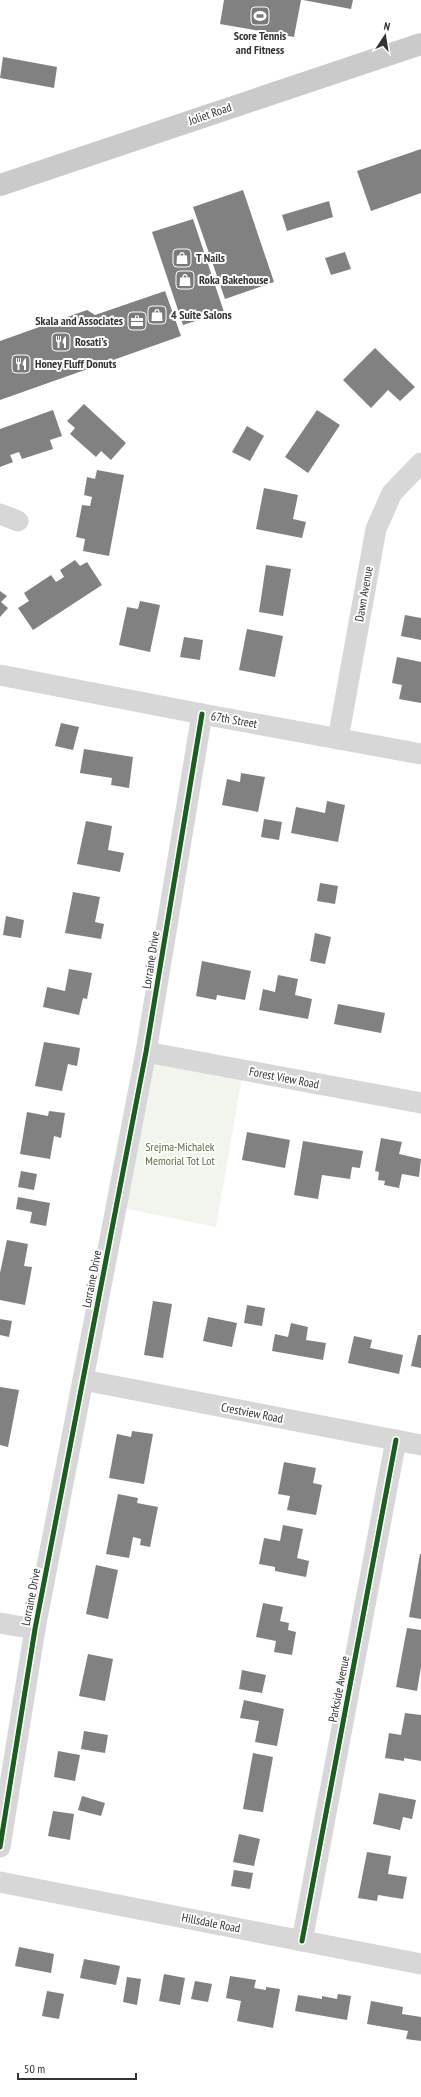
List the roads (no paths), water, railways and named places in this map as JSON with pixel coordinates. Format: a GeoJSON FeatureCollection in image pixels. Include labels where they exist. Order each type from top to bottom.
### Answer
{"type":"FeatureCollection","features":[{"type":"Feature","properties":{"kind":"main road","name":"Joliet Road"},"geometry":{"type":"LineString","coordinates":[[0,185],[421,44]]}},
{"type":"Feature","properties":{"kind":"street","name":"Dawn Avenue"},"geometry":{"type":"LineString","coordinates":[[338,739],[376,529],[392,493],[421,462]]}},
{"type":"Feature","properties":{"kind":"street","name":"67th Street"},"geometry":{"type":"LineString","coordinates":[[0,675],[421,754]]}},
{"type":"Feature","properties":{"kind":"street","name":"Lorraine Drive"},"geometry":{"type":"LineString","coordinates":[[0,1847],[35,1629],[146,1052],[202,714]]}},
{"type":"Feature","properties":{"kind":"street","name":"Forest View Road"},"geometry":{"type":"LineString","coordinates":[[146,1052],[421,1104]]}},
{"type":"Feature","properties":{"kind":"street","name":"Crestview Road"},"geometry":{"type":"LineString","coordinates":[[83,1380],[421,1445]]}},
{"type":"Feature","properties":{"kind":"street","name":"Parkside Avenue"},"geometry":{"type":"LineString","coordinates":[[302,1941],[396,1440]]}},
{"type":"Feature","properties":{"kind":"street"},"geometry":{"type":"LineString","coordinates":[[0,1623],[35,1629]]}},
{"type":"Feature","properties":{"kind":"street","name":"Hillsdale Road"},"geometry":{"type":"LineString","coordinates":[[0,1882],[421,1964]]}},
{"type":"Feature","properties":{"kind":"place","name":"Score Tennis and Fitness"},"geometry":{"type":"Point","coordinates":[260,16]}},
{"type":"Feature","properties":{"kind":"place","name":"T Nails"},"geometry":{"type":"Point","coordinates":[182,258]}},
{"type":"Feature","properties":{"kind":"place","name":"Roka Bakehouse"},"geometry":{"type":"Point","coordinates":[185,280]}},
{"type":"Feature","properties":{"kind":"place","name":"4 Suite Salons"},"geometry":{"type":"Point","coordinates":[157,315]}},
{"type":"Feature","properties":{"kind":"place","name":"Skala and Associates"},"geometry":{"type":"Point","coordinates":[137,321]}},
{"type":"Feature","properties":{"kind":"place","name":"Rosati's"},"geometry":{"type":"Point","coordinates":[61,342]}},
{"type":"Feature","properties":{"kind":"place","name":"Honey Fluff Donuts"},"geometry":{"type":"Point","coordinates":[21,364]}},
{"type":"Feature","properties":{"kind":"park label","name":"Srejma-Michalek Memorial Tot Lot"},"geometry":{"type":"Point","coordinates":[180,1154]}}]}
